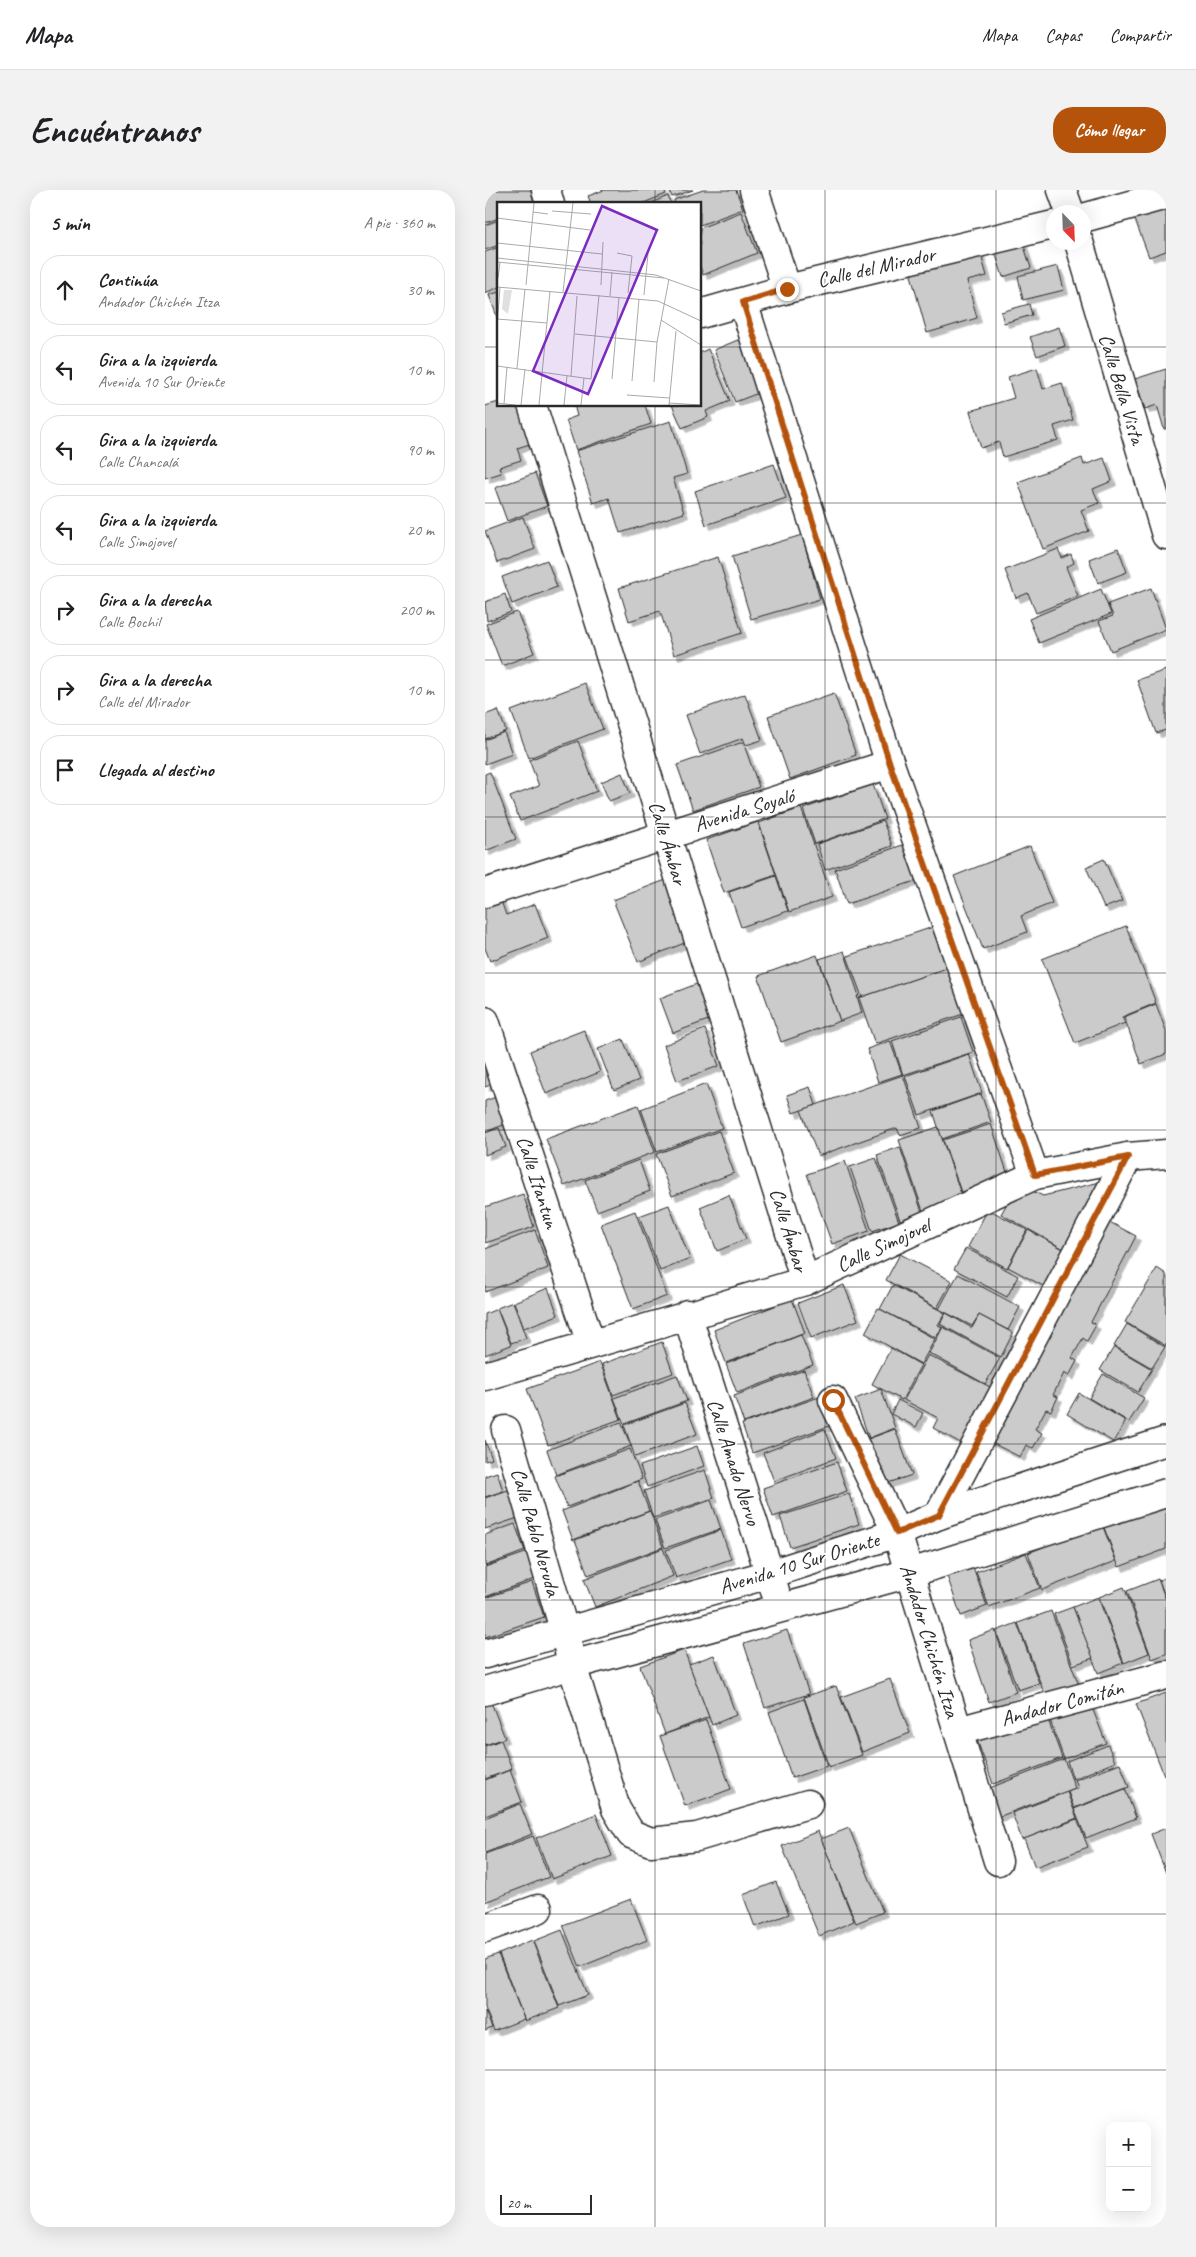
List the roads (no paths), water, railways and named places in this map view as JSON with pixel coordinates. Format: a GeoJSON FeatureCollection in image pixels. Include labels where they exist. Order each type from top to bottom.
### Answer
{"type":"FeatureCollection","features":[{"type":"Feature","properties":{"kind":"street"},"geometry":{"type":"LineString","coordinates":[[754,190],[787,289]]}},
{"type":"Feature","properties":{"kind":"street"},"geometry":{"type":"LineString","coordinates":[[1062,190],[1067,205]]}},
{"type":"Feature","properties":{"kind":"street"},"geometry":{"type":"LineString","coordinates":[[1091,216],[1166,195]]}},
{"type":"Feature","properties":{"kind":"street","name":"Calle del Mirador"},"geometry":{"type":"LineString","coordinates":[[701,314],[787,289],[1046,227]]}},
{"type":"Feature","properties":{"kind":"street","name":"Calle Bella Vista"},"geometry":{"type":"LineString","coordinates":[[1081,250],[1166,535]]}},
{"type":"Feature","properties":{"kind":"street"},"geometry":{"type":"LineString","coordinates":[[743,302],[890,764],[1035,1175]]}},
{"type":"Feature","properties":{"kind":"street","name":"Calle Ámbar"},"geometry":{"type":"LineString","coordinates":[[532,406],[805,1281]]}},
{"type":"Feature","properties":{"kind":"street","name":"Avenida Soyaló"},"geometry":{"type":"LineString","coordinates":[[485,893],[665,834],[890,764]]}},
{"type":"Feature","properties":{"kind":"street","name":"Calle Itantun"},"geometry":{"type":"LineString","coordinates":[[485,1021],[591,1344]]}},
{"type":"Feature","properties":{"kind":"street","name":"Calle Simojovel"},"geometry":{"type":"LineString","coordinates":[[485,1376],[687,1314],[805,1281],[1035,1175],[1128,1157],[1166,1154]]}},
{"type":"Feature","properties":{"kind":"street"},"geometry":{"type":"LineString","coordinates":[[939,1515],[1128,1157]]}},
{"type":"Feature","properties":{"kind":"street","name":"Calle Amado Nervo"},"geometry":{"type":"LineString","coordinates":[[687,1314],[781,1609]]}},
{"type":"Feature","properties":{"kind":"street","name":"Andador Chichén Itza"},"geometry":{"type":"LineString","coordinates":[[833,1400],[897,1533],[998,1861]]}},
{"type":"Feature","properties":{"kind":"street","name":"Calle Pablo Neruda"},"geometry":{"type":"LineString","coordinates":[[506,1430],[565,1633],[572,1665],[616,1809],[631,1834],[651,1842],[697,1837],[808,1804]]}},
{"type":"Feature","properties":{"kind":"street","name":"Avenida 10 Sur Oriente"},"geometry":{"type":"LineString","coordinates":[[485,1654],[770,1574],[897,1533],[939,1515],[1166,1441]]}},
{"type":"Feature","properties":{"kind":"street","name":"Avenida 10 Sur Oriente"},"geometry":{"type":"LineString","coordinates":[[485,1691],[572,1665],[910,1573],[1166,1492]]}},
{"type":"Feature","properties":{"kind":"street","name":"Andador Comitán"},"geometry":{"type":"LineString","coordinates":[[958,1731],[1166,1675]]}},
{"type":"Feature","properties":{"kind":"street"},"geometry":{"type":"LineString","coordinates":[[485,1928],[538,1909]]}}]}
